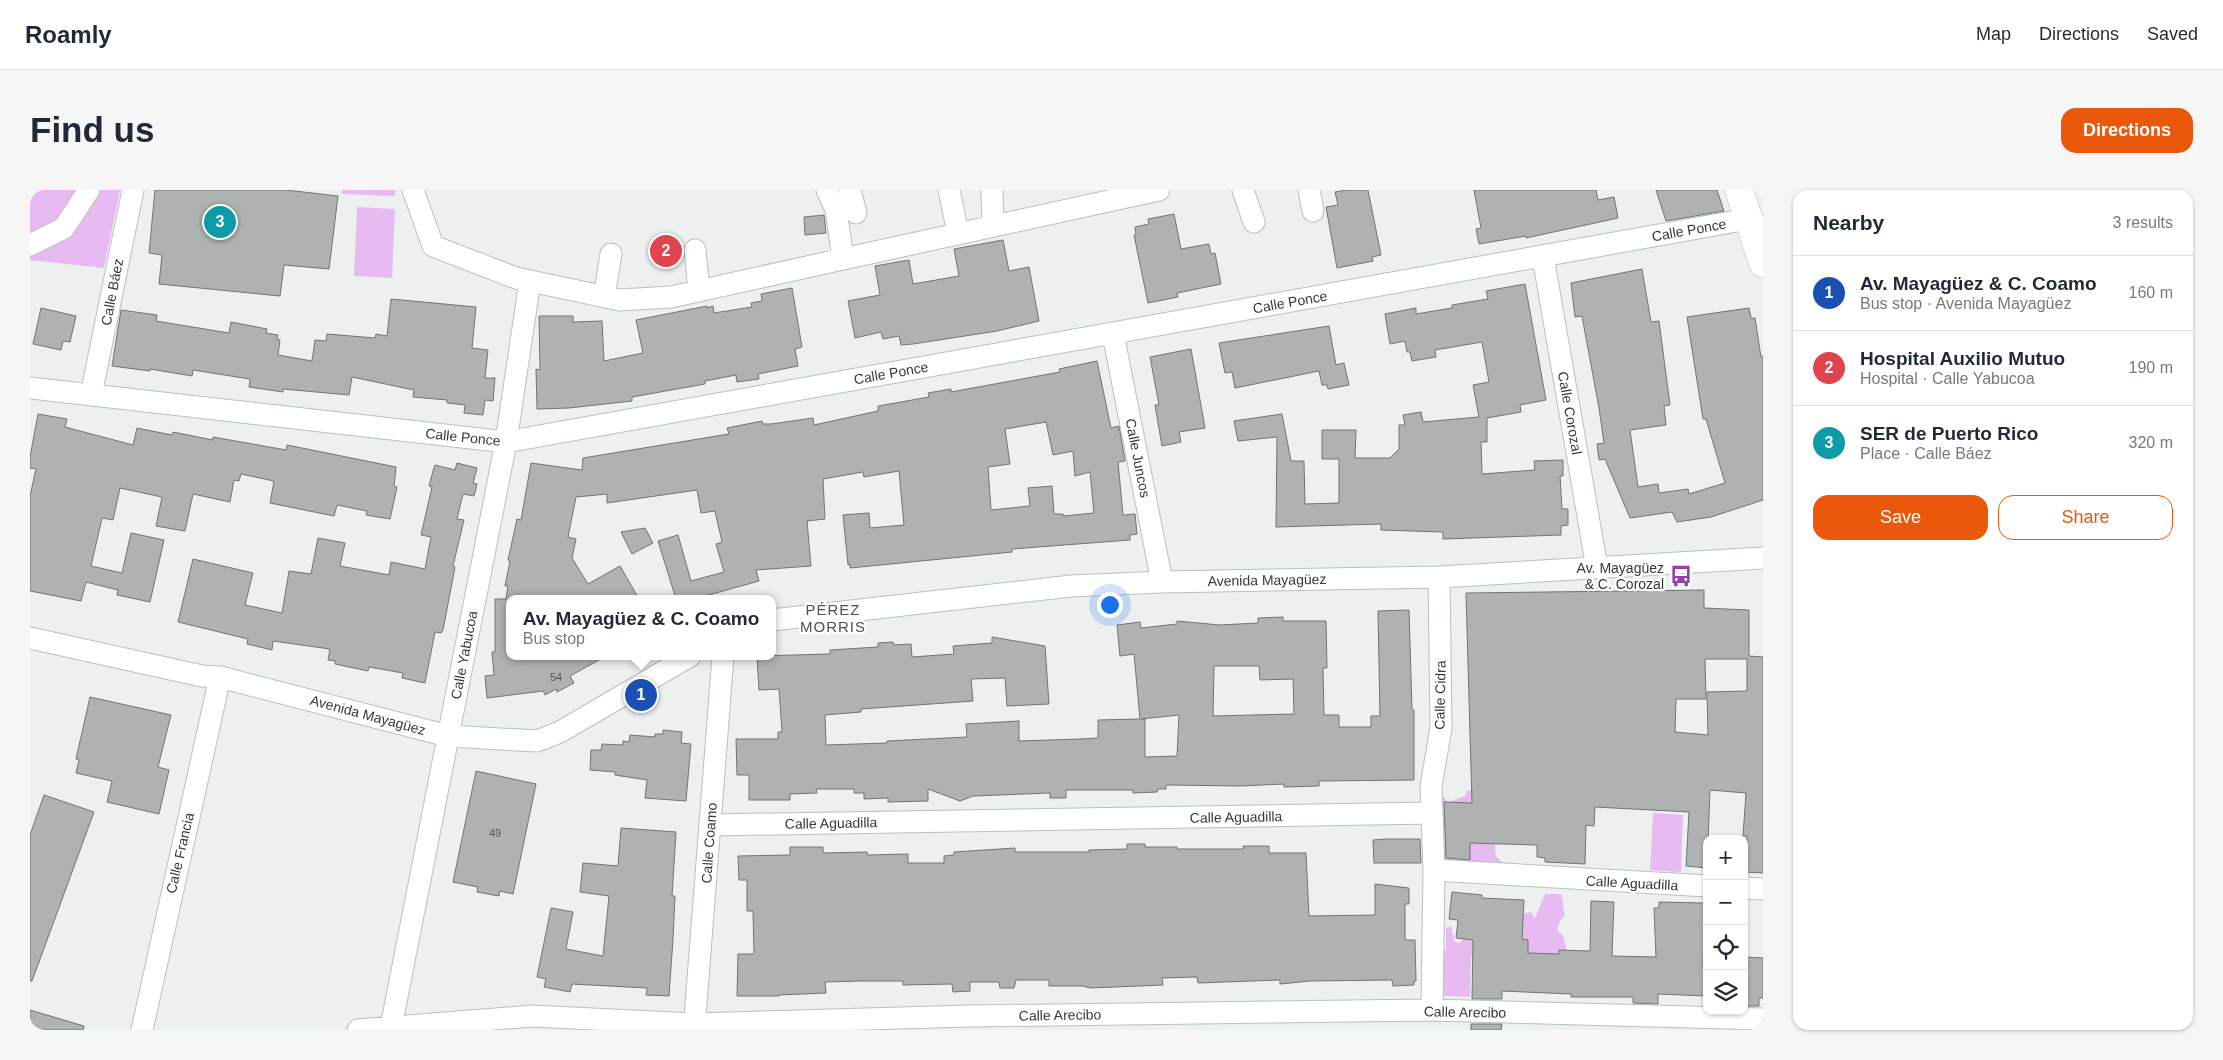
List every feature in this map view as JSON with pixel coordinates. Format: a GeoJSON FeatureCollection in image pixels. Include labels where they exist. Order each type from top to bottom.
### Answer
{"type":"FeatureCollection","features":[{"type":"Feature","properties":{"kind":"main road"},"geometry":{"type":"LineString","coordinates":[[1740,190],[1763,262]]}},
{"type":"Feature","properties":{"kind":"street"},"geometry":{"type":"LineString","coordinates":[[30,245],[64,228],[89,190]]}},
{"type":"Feature","properties":{"kind":"street","name":"Calle Báez"},"geometry":{"type":"LineString","coordinates":[[91,395],[133,190]]}},
{"type":"Feature","properties":{"kind":"street"},"geometry":{"type":"LineString","coordinates":[[413,190],[433,246],[516,278],[620,300],[671,296],[1159,190]]}},
{"type":"Feature","properties":{"kind":"street"},"geometry":{"type":"LineString","coordinates":[[827,190],[836,210],[843,259]]}},
{"type":"Feature","properties":{"kind":"street"},"geometry":{"type":"LineString","coordinates":[[850,190],[856,213]]}},
{"type":"Feature","properties":{"kind":"street"},"geometry":{"type":"LineString","coordinates":[[949,190],[958,233]]}},
{"type":"Feature","properties":{"kind":"street"},"geometry":{"type":"LineString","coordinates":[[992,190],[993,226]]}},
{"type":"Feature","properties":{"kind":"street"},"geometry":{"type":"LineString","coordinates":[[1243,190],[1254,222]]}},
{"type":"Feature","properties":{"kind":"street","name":"Calle Ponce"},"geometry":{"type":"LineString","coordinates":[[30,388],[506,442],[1748,219]]}},
{"type":"Feature","properties":{"kind":"street"},"geometry":{"type":"LineString","coordinates":[[695,250],[699,290]]}},
{"type":"Feature","properties":{"kind":"street"},"geometry":{"type":"LineString","coordinates":[[604,296],[611,254]]}},
{"type":"Feature","properties":{"kind":"street","name":"Calle Corozal"},"geometry":{"type":"LineString","coordinates":[[1543,257],[1597,568]]}},
{"type":"Feature","properties":{"kind":"street","name":"Calle Yabucoa"},"geometry":{"type":"LineString","coordinates":[[391,1027],[506,442],[530,281]]}},
{"type":"Feature","properties":{"kind":"street","name":"Calle Juncos"},"geometry":{"type":"LineString","coordinates":[[1114,334],[1162,582]]}},
{"type":"Feature","properties":{"kind":"street","name":"Avenida Mayagüez"},"geometry":{"type":"LineString","coordinates":[[776,620],[1071,586],[1162,582],[1439,577],[1763,558]]}},
{"type":"Feature","properties":{"kind":"street","name":"Calle Cidra"},"geometry":{"type":"LineString","coordinates":[[1431,813],[1432,775],[1441,728],[1439,577]]}},
{"type":"Feature","properties":{"kind":"street","name":"Avenida Mayagüez"},"geometry":{"type":"LineString","coordinates":[[30,638],[202,676],[220,677],[448,736],[537,741],[560,732],[683,660]]}},
{"type":"Feature","properties":{"kind":"street","name":"Calle Coamo"},"geometry":{"type":"LineString","coordinates":[[694,1027],[723,660]]}},
{"type":"Feature","properties":{"kind":"street","name":"Calle Francia"},"geometry":{"type":"LineString","coordinates":[[142,1030],[220,677]]}},
{"type":"Feature","properties":{"kind":"street"},"geometry":{"type":"LineString","coordinates":[[1431,813],[1434,870],[1432,1010]]}},
{"type":"Feature","properties":{"kind":"street","name":"Calle Aguadilla"},"geometry":{"type":"LineString","coordinates":[[711,825],[1431,813]]}},
{"type":"Feature","properties":{"kind":"street","name":"Calle Aguadilla"},"geometry":{"type":"LineString","coordinates":[[1434,870],[1703,886]]}},
{"type":"Feature","properties":{"kind":"street"},"geometry":{"type":"LineString","coordinates":[[1748,888],[1763,889]]}},
{"type":"Feature","properties":{"kind":"street","name":"Calle Arecibo"},"geometry":{"type":"LineString","coordinates":[[358,1030],[532,1016],[694,1027],[1221,1021],[1432,1010],[1763,1019]]}},
{"type":"Feature","properties":{"kind":"shaded area"},"geometry":{"type":"Polygon","coordinates":[[[30,190],[120,190],[104,268],[30,260],[30,190]]]}},
{"type":"Feature","properties":{"kind":"shaded area"},"geometry":{"type":"Polygon","coordinates":[[[342,190],[395,190],[395,196],[342,194],[342,190]]]}},
{"type":"Feature","properties":{"kind":"shaded area"},"geometry":{"type":"Polygon","coordinates":[[[357,207],[395,209],[392,278],[354,276],[357,207]]]}},
{"type":"Feature","properties":{"kind":"shaded area"},"geometry":{"type":"Polygon","coordinates":[[[1481,787],[1498,796],[1495,850],[1496,856],[1506,867],[1441,876],[1442,795],[1448,802],[1465,796],[1467,791],[1481,787]]]}},
{"type":"Feature","properties":{"kind":"shaded area"},"geometry":{"type":"Polygon","coordinates":[[[1653,813],[1683,815],[1681,872],[1650,870],[1653,813]]]}},
{"type":"Feature","properties":{"kind":"shaded area"},"geometry":{"type":"Polygon","coordinates":[[[1545,894],[1561,894],[1565,915],[1560,921],[1557,930],[1563,935],[1567,952],[1555,956],[1527,956],[1528,940],[1522,939],[1523,914],[1531,912],[1535,918],[1545,894]]]}},
{"type":"Feature","properties":{"kind":"shaded area"},"geometry":{"type":"Polygon","coordinates":[[[1451,926],[1455,942],[1460,943],[1462,939],[1479,941],[1481,952],[1471,956],[1470,997],[1444,996],[1443,950],[1446,950],[1446,928],[1451,926]]]}},
{"type":"Feature","properties":{"kind":"building"},"geometry":{"type":"Polygon","coordinates":[[[155,190],[286,190],[338,196],[329,269],[284,265],[280,296],[159,284],[162,255],[149,253],[155,190]]]}},
{"type":"Feature","properties":{"kind":"building"},"geometry":{"type":"Polygon","coordinates":[[[1368,190],[1381,255],[1372,257],[1373,261],[1337,268],[1326,207],[1338,205],[1335,192],[1368,190]]]}},
{"type":"Feature","properties":{"kind":"building"},"geometry":{"type":"Polygon","coordinates":[[[1474,190],[1596,190],[1598,200],[1614,197],[1618,218],[1526,238],[1526,236],[1479,244],[1476,229],[1481,228],[1474,190]]]}},
{"type":"Feature","properties":{"kind":"building"},"geometry":{"type":"Polygon","coordinates":[[[1656,190],[1717,190],[1724,211],[1666,221],[1656,190]]]}},
{"type":"Feature","properties":{"kind":"building"},"geometry":{"type":"Polygon","coordinates":[[[1174,214],[1181,249],[1209,244],[1211,254],[1215,253],[1221,284],[1177,293],[1178,297],[1148,303],[1134,235],[1136,235],[1135,227],[1149,224],[1148,219],[1174,214]]]}},
{"type":"Feature","properties":{"kind":"building"},"geometry":{"type":"Polygon","coordinates":[[[824,215],[826,233],[805,235],[804,217],[824,215]]]}},
{"type":"Feature","properties":{"kind":"building"},"geometry":{"type":"Polygon","coordinates":[[[1003,240],[1009,271],[1029,267],[1039,321],[997,331],[913,344],[901,345],[899,336],[883,339],[881,332],[855,338],[848,301],[880,295],[875,266],[909,260],[913,284],[959,276],[954,249],[1003,240]]]}},
{"type":"Feature","properties":{"kind":"building"},"geometry":{"type":"Polygon","coordinates":[[[1642,269],[1651,322],[1659,321],[1670,405],[1664,406],[1666,425],[1630,430],[1638,487],[1658,484],[1659,493],[1688,489],[1689,494],[1725,483],[1706,419],[1703,419],[1687,317],[1749,308],[1751,318],[1755,318],[1761,357],[1763,356],[1763,500],[1711,517],[1677,522],[1672,512],[1630,518],[1605,459],[1599,460],[1597,444],[1604,443],[1599,408],[1582,316],[1575,317],[1571,283],[1642,269]]]}},
{"type":"Feature","properties":{"kind":"building"},"geometry":{"type":"Polygon","coordinates":[[[1525,284],[1546,400],[1520,405],[1521,412],[1487,418],[1487,442],[1481,442],[1482,474],[1535,470],[1534,461],[1563,460],[1563,476],[1560,476],[1562,509],[1568,509],[1568,525],[1561,526],[1561,535],[1443,539],[1443,532],[1381,530],[1381,524],[1276,527],[1277,437],[1238,441],[1234,421],[1282,414],[1291,461],[1304,461],[1305,504],[1339,503],[1339,459],[1322,459],[1322,430],[1356,430],[1355,458],[1390,458],[1399,449],[1399,425],[1405,425],[1403,415],[1421,412],[1423,422],[1479,417],[1473,385],[1489,382],[1482,342],[1435,350],[1436,357],[1412,361],[1410,352],[1407,352],[1405,341],[1390,344],[1385,314],[1416,308],[1416,314],[1452,308],[1452,305],[1488,299],[1486,291],[1525,284]]]}},
{"type":"Feature","properties":{"kind":"building"},"geometry":{"type":"Polygon","coordinates":[[[792,288],[802,347],[795,349],[798,366],[758,374],[759,379],[737,382],[736,375],[705,381],[705,384],[632,397],[632,401],[569,408],[537,409],[536,369],[540,370],[539,316],[573,316],[573,322],[602,321],[604,361],[643,353],[636,320],[707,306],[707,308],[713,306],[714,313],[752,307],[751,303],[762,301],[761,294],[792,288]]]}},
{"type":"Feature","properties":{"kind":"building"},"geometry":{"type":"Polygon","coordinates":[[[391,299],[476,307],[472,348],[488,350],[485,378],[495,378],[493,401],[485,400],[483,415],[464,413],[465,405],[447,403],[447,400],[413,397],[414,390],[352,377],[349,395],[283,389],[283,392],[249,387],[250,379],[193,370],[192,376],[150,369],[150,371],[112,366],[121,310],[157,315],[156,321],[229,333],[231,322],[267,329],[266,333],[278,335],[277,339],[280,340],[278,355],[312,361],[315,340],[326,341],[327,334],[375,338],[376,334],[387,336],[391,299]]]}},
{"type":"Feature","properties":{"kind":"building"},"geometry":{"type":"Polygon","coordinates":[[[41,308],[76,316],[70,342],[63,341],[61,350],[33,344],[41,308]]]}},
{"type":"Feature","properties":{"kind":"building"},"geometry":{"type":"Polygon","coordinates":[[[1329,326],[1336,365],[1344,363],[1349,385],[1328,389],[1327,385],[1322,385],[1319,371],[1235,388],[1232,372],[1225,373],[1219,343],[1329,326]]]}},
{"type":"Feature","properties":{"kind":"building"},"geometry":{"type":"Polygon","coordinates":[[[1191,349],[1205,428],[1179,432],[1181,442],[1162,446],[1155,405],[1159,405],[1150,357],[1191,349]]]}},
{"type":"Feature","properties":{"kind":"building"},"geometry":{"type":"Polygon","coordinates":[[[1097,361],[1111,428],[1119,426],[1125,461],[1118,462],[1123,515],[1135,514],[1137,534],[1130,535],[1130,540],[1012,549],[1012,552],[850,568],[850,564],[848,565],[843,515],[869,513],[870,528],[904,525],[899,471],[864,477],[863,472],[823,479],[825,519],[807,521],[811,566],[756,570],[759,581],[709,595],[675,595],[658,541],[678,535],[691,581],[724,572],[716,544],[722,542],[715,511],[701,513],[697,490],[607,503],[607,494],[576,497],[568,537],[576,539],[572,558],[588,584],[620,566],[637,595],[507,595],[508,586],[505,586],[510,561],[508,560],[517,519],[521,520],[531,463],[582,470],[583,458],[729,434],[727,428],[762,421],[763,424],[771,424],[813,418],[814,425],[878,411],[878,406],[929,397],[928,393],[951,389],[951,392],[1060,372],[1059,369],[1097,361]],[[1046,422],[1005,429],[1010,464],[988,467],[991,510],[1030,506],[1028,488],[1052,486],[1054,514],[1063,514],[1063,516],[1094,513],[1090,472],[1075,476],[1073,451],[1053,455],[1046,422]]]}},
{"type":"Feature","properties":{"kind":"building"},"geometry":{"type":"Polygon","coordinates":[[[38,414],[67,419],[65,427],[133,445],[137,428],[172,435],[173,432],[213,440],[213,437],[286,450],[287,445],[396,467],[394,486],[397,487],[390,519],[366,515],[367,511],[337,505],[334,516],[270,503],[274,481],[241,474],[239,481],[234,480],[230,502],[193,494],[185,531],[156,526],[162,497],[120,488],[113,520],[102,518],[91,566],[122,573],[131,533],[164,540],[150,602],[117,595],[118,590],[86,582],[81,601],[30,591],[30,496],[36,469],[30,468],[30,457],[38,414]]]}},
{"type":"Feature","properties":{"kind":"building"},"geometry":{"type":"Polygon","coordinates":[[[457,463],[477,468],[473,483],[477,484],[474,496],[463,494],[457,519],[464,520],[453,566],[455,567],[443,630],[441,633],[435,632],[425,683],[402,678],[403,673],[369,667],[368,671],[335,664],[335,661],[328,660],[330,649],[273,641],[272,650],[247,644],[248,639],[178,622],[193,559],[253,573],[245,605],[282,613],[289,571],[311,574],[318,538],[345,543],[340,566],[389,575],[391,562],[425,569],[431,537],[421,535],[432,487],[429,486],[433,471],[435,465],[455,470],[457,463]]]}},
{"type":"Feature","properties":{"kind":"building"},"geometry":{"type":"Polygon","coordinates":[[[645,528],[653,543],[632,554],[621,532],[645,528]]]}},
{"type":"Feature","properties":{"kind":"building"},"geometry":{"type":"Polygon","coordinates":[[[1704,590],[1704,608],[1749,610],[1749,656],[1763,657],[1763,873],[1748,872],[1748,835],[1743,835],[1746,793],[1710,790],[1708,835],[1703,835],[1703,868],[1686,866],[1689,812],[1595,807],[1594,826],[1586,825],[1585,864],[1545,862],[1545,858],[1537,857],[1537,845],[1470,843],[1470,860],[1446,858],[1444,802],[1472,803],[1466,593],[1704,590]],[[1705,659],[1706,699],[1676,699],[1675,732],[1708,735],[1707,692],[1747,691],[1747,659],[1705,659]]]}},
{"type":"Feature","properties":{"kind":"building"},"geometry":{"type":"Polygon","coordinates":[[[495,599],[506,599],[506,660],[599,660],[570,676],[574,683],[557,692],[556,689],[545,695],[543,691],[487,698],[485,676],[494,675],[492,652],[495,652],[495,599]]]}},
{"type":"Feature","properties":{"kind":"building"},"geometry":{"type":"Polygon","coordinates":[[[1409,610],[1412,710],[1414,710],[1414,780],[1319,781],[1319,786],[1284,787],[1284,784],[1241,786],[1166,785],[1166,789],[1158,789],[1157,792],[1133,793],[1133,790],[1066,790],[1066,798],[1050,798],[1050,793],[973,796],[960,801],[928,789],[928,801],[888,802],[888,798],[864,799],[864,793],[854,793],[854,789],[816,789],[817,793],[790,794],[790,800],[749,800],[749,775],[737,775],[736,739],[778,739],[778,732],[782,732],[779,689],[759,690],[757,660],[776,660],[776,655],[830,654],[830,650],[878,647],[878,643],[893,642],[894,645],[911,644],[912,657],[954,654],[953,646],[992,643],[992,637],[1045,646],[1049,704],[1007,706],[1005,678],[971,679],[973,701],[861,709],[861,712],[825,715],[826,745],[967,737],[966,724],[1019,721],[1019,741],[1098,738],[1098,720],[1140,719],[1134,654],[1120,656],[1117,625],[1140,622],[1141,628],[1177,624],[1177,621],[1220,625],[1258,623],[1258,618],[1283,617],[1283,621],[1326,621],[1327,668],[1323,668],[1324,715],[1339,715],[1339,727],[1371,727],[1371,716],[1380,716],[1378,611],[1409,610]],[[1214,666],[1213,716],[1294,714],[1293,679],[1260,680],[1259,666],[1214,666]],[[1179,715],[1141,719],[1145,719],[1145,757],[1177,756],[1179,715]]]}},
{"type":"Feature","properties":{"kind":"building"},"geometry":{"type":"Polygon","coordinates":[[[90,697],[171,715],[158,767],[169,770],[159,814],[107,802],[112,781],[76,773],[79,760],[76,759],[90,697]]]}},
{"type":"Feature","properties":{"kind":"building"},"geometry":{"type":"Polygon","coordinates":[[[663,730],[682,732],[681,743],[691,744],[686,801],[645,798],[647,780],[615,775],[615,772],[590,770],[591,750],[601,750],[602,744],[623,745],[623,741],[629,742],[630,735],[655,737],[655,734],[663,734],[663,730]]]}},
{"type":"Feature","properties":{"kind":"building"},"geometry":{"type":"Polygon","coordinates":[[[476,771],[536,784],[513,894],[500,891],[499,896],[477,892],[478,887],[453,882],[476,771]]]}},
{"type":"Feature","properties":{"kind":"building"},"geometry":{"type":"Polygon","coordinates":[[[44,795],[94,812],[32,981],[30,981],[30,835],[44,795]]]}},
{"type":"Feature","properties":{"kind":"building"},"geometry":{"type":"Polygon","coordinates":[[[621,828],[676,832],[672,896],[675,896],[669,996],[646,995],[647,988],[572,984],[570,992],[544,987],[546,979],[537,977],[551,908],[573,912],[566,949],[603,956],[609,896],[580,892],[583,863],[618,866],[621,828]]]}},
{"type":"Feature","properties":{"kind":"building"},"geometry":{"type":"Polygon","coordinates":[[[1420,839],[1421,863],[1374,863],[1373,840],[1420,839]]]}},
{"type":"Feature","properties":{"kind":"building"},"geometry":{"type":"Polygon","coordinates":[[[1127,844],[1145,844],[1145,847],[1177,847],[1177,849],[1244,849],[1243,846],[1269,846],[1269,853],[1306,853],[1309,916],[1375,915],[1375,884],[1409,888],[1409,904],[1405,904],[1405,940],[1415,940],[1416,981],[1414,981],[1414,985],[1393,986],[1392,980],[1310,981],[1280,984],[1280,980],[1198,983],[1197,977],[1162,978],[1163,985],[1091,988],[1082,986],[1049,986],[1049,980],[1016,980],[1014,988],[1000,988],[999,982],[970,982],[970,991],[953,992],[952,984],[903,985],[903,981],[860,981],[825,982],[826,993],[737,996],[738,954],[754,954],[753,911],[747,911],[747,880],[739,880],[738,856],[790,855],[790,847],[823,847],[823,853],[867,852],[868,855],[908,854],[908,863],[944,863],[944,856],[954,855],[954,852],[1015,848],[1015,852],[1089,852],[1089,850],[1127,849],[1127,844]]]}},
{"type":"Feature","properties":{"kind":"building"},"geometry":{"type":"Polygon","coordinates":[[[1452,892],[1482,895],[1482,898],[1524,900],[1522,939],[1528,940],[1528,953],[1559,954],[1559,950],[1590,951],[1591,901],[1614,902],[1612,956],[1656,957],[1654,908],[1659,908],[1659,902],[1703,903],[1703,996],[1658,994],[1658,1004],[1633,1003],[1633,997],[1571,997],[1571,994],[1502,991],[1502,999],[1472,999],[1473,940],[1456,938],[1458,920],[1449,919],[1452,892]]]}},
{"type":"Feature","properties":{"kind":"building"},"geometry":{"type":"Polygon","coordinates":[[[1748,957],[1763,958],[1763,998],[1759,998],[1759,1006],[1748,1006],[1748,957]]]}},
{"type":"Feature","properties":{"kind":"building"},"geometry":{"type":"Polygon","coordinates":[[[30,1010],[84,1026],[83,1030],[30,1030],[30,1010]]]}},
{"type":"Feature","properties":{"kind":"building"},"geometry":{"type":"Polygon","coordinates":[[[1471,1024],[1502,1024],[1501,1030],[1471,1030],[1471,1024]]]}},
{"type":"Feature","properties":{"kind":"place","name":"SER de Puerto Rico"},"geometry":{"type":"Point","coordinates":[220,222]}},
{"type":"Feature","properties":{"kind":"place","name":"Hospital Auxilio Mutuo"},"geometry":{"type":"Point","coordinates":[666,251]}},
{"type":"Feature","properties":{"kind":"place","name":"Av. Mayagüez & C. Corozal"},"geometry":{"type":"Point","coordinates":[1681,576]}},
{"type":"Feature","properties":{"kind":"place","name":"Av. Mayagüez & C. Coamo"},"geometry":{"type":"Point","coordinates":[641,695]}},
{"type":"Feature","properties":{"kind":"district","name":"PÉREZ MORRIS"},"geometry":{"type":"Point","coordinates":[833,618]}}]}
